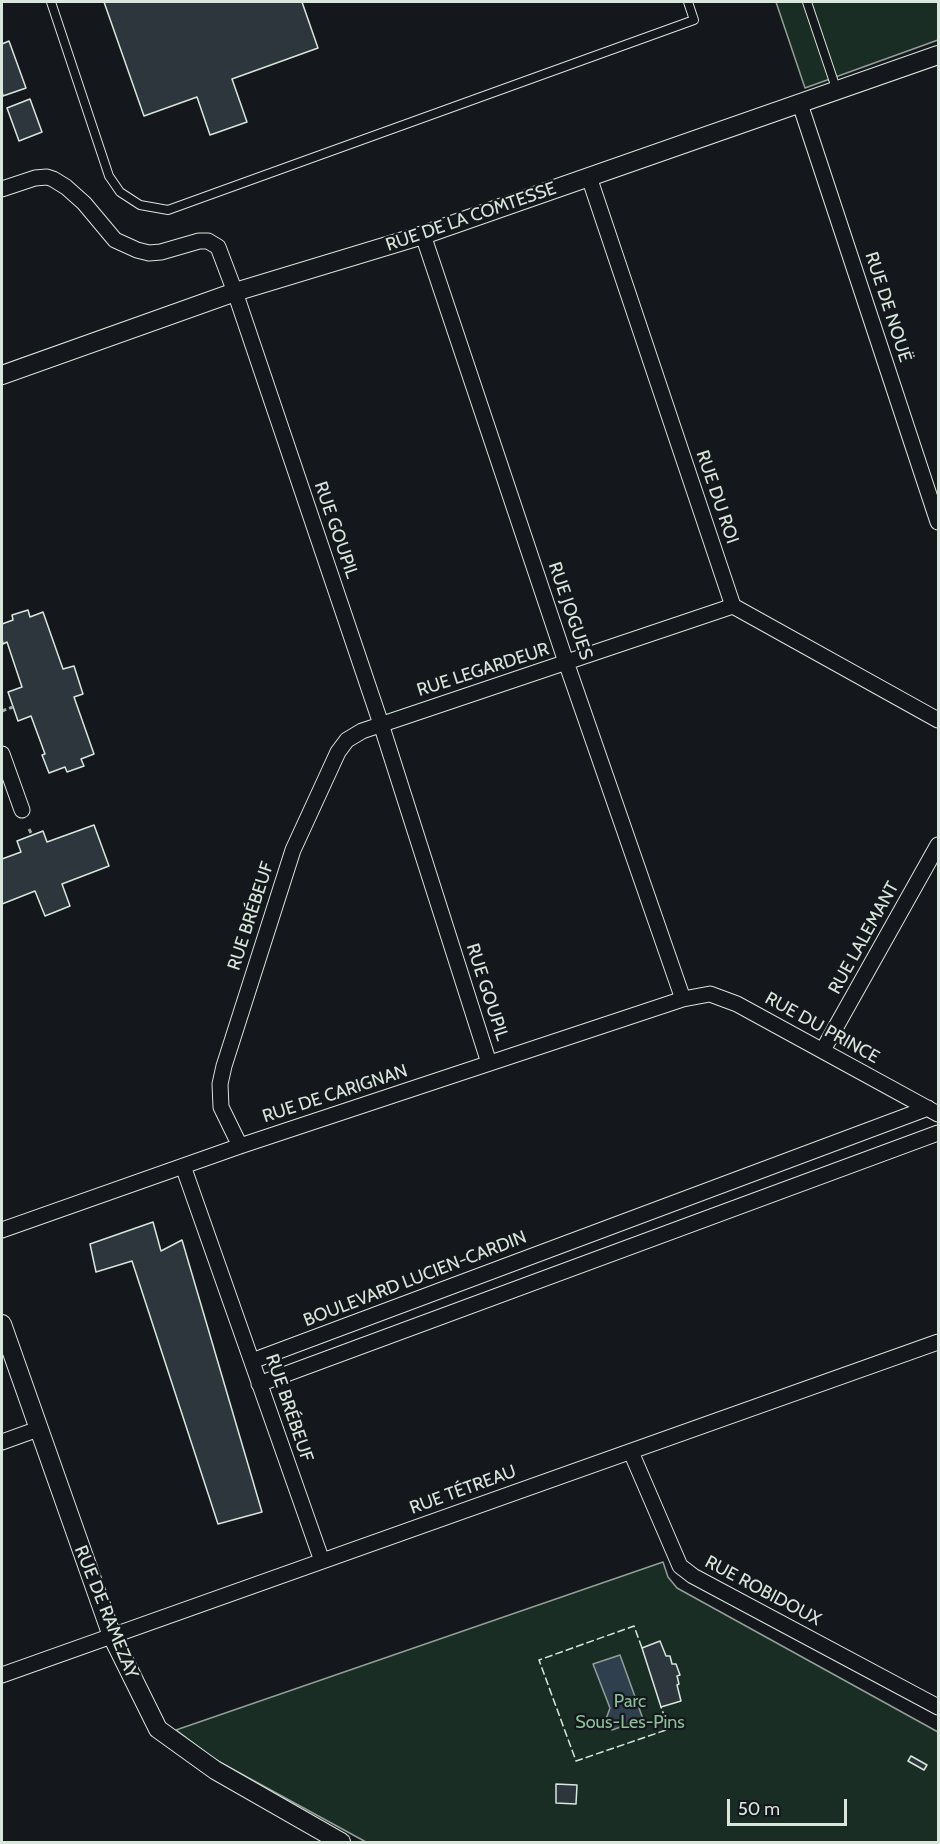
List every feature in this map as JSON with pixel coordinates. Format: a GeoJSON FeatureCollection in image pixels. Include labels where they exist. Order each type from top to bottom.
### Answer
{"type":"FeatureCollection","features":[{"type":"Feature","properties":{"kind":"street","name":"RUE DE LA COMTESSE"},"geometry":{"type":"LineString","coordinates":[[2,375],[235,292],[423,235],[939,55]]}},
{"type":"Feature","properties":{"kind":"street","name":"RUE DE NOUË"},"geometry":{"type":"LineString","coordinates":[[800,104],[939,522]]}},
{"type":"Feature","properties":{"kind":"street","name":"RUE DU ROI"},"geometry":{"type":"LineString","coordinates":[[589,177],[733,606]]}},
{"type":"Feature","properties":{"kind":"street","name":"RUE GOUPIL"},"geometry":{"type":"LineString","coordinates":[[2,185],[35,178],[53,179],[84,202],[115,240],[137,250],[149,253],[161,252],[199,241],[218,247],[381,724],[489,1063]]}},
{"type":"Feature","properties":{"kind":"street","name":"RUE JOGUES"},"geometry":{"type":"LineString","coordinates":[[423,235],[566,662],[683,999]]}},
{"type":"Feature","properties":{"kind":"street","name":"RUE LEGARDEUR"},"geometry":{"type":"LineString","coordinates":[[381,724],[733,606]]}},
{"type":"Feature","properties":{"kind":"street"},"geometry":{"type":"LineString","coordinates":[[733,606],[939,720]]}},
{"type":"Feature","properties":{"kind":"street","name":"RUE BRÉBEUF"},"geometry":{"type":"LineString","coordinates":[[240,1146],[221,1107],[220,1084],[292,850],[338,752],[354,735],[381,724]]}},
{"type":"Feature","properties":{"kind":"street"},"geometry":{"type":"LineString","coordinates":[[2,754],[22,810]]}},
{"type":"Feature","properties":{"kind":"street","name":"RUE LALEMANT"},"geometry":{"type":"LineString","coordinates":[[822,1050],[939,845]]}},
{"type":"Feature","properties":{"kind":"street","name":"RUE DU PRINCE"},"geometry":{"type":"LineString","coordinates":[[683,999],[710,994],[737,1004],[933,1111]]}},
{"type":"Feature","properties":{"kind":"street","name":"RUE DE CARIGNAN"},"geometry":{"type":"LineString","coordinates":[[2,1230],[240,1146],[683,999]]}},
{"type":"Feature","properties":{"kind":"street","name":"BOULEVARD LUCIEN-CARDIN"},"geometry":{"type":"LineString","coordinates":[[252,1361],[738,1180],[933,1111]]}},
{"type":"Feature","properties":{"kind":"street"},"geometry":{"type":"LineString","coordinates":[[260,1384],[939,1133]]}},
{"type":"Feature","properties":{"kind":"street","name":"RUE BRÉBEUF"},"geometry":{"type":"LineString","coordinates":[[183,1166],[322,1561]]}},
{"type":"Feature","properties":{"kind":"street"},"geometry":{"type":"LineString","coordinates":[[738,1180],[746,1204]]}},
{"type":"Feature","properties":{"kind":"street"},"geometry":{"type":"LineString","coordinates":[[592,1234],[600,1258]]}},
{"type":"Feature","properties":{"kind":"street"},"geometry":{"type":"LineString","coordinates":[[428,1295],[437,1318]]}},
{"type":"Feature","properties":{"kind":"street","name":"RUE DE RAMEZAY"},"geometry":{"type":"LineString","coordinates":[[2,1324],[112,1636],[159,1729],[215,1770],[341,1842]]}},
{"type":"Feature","properties":{"kind":"street","name":"RUE TÉTREAU"},"geometry":{"type":"LineString","coordinates":[[2,1675],[939,1342]]}},
{"type":"Feature","properties":{"kind":"street"},"geometry":{"type":"LineString","coordinates":[[2,1442],[38,1429]]}},
{"type":"Feature","properties":{"kind":"street","name":"RUE ROBIDOUX"},"geometry":{"type":"LineString","coordinates":[[631,1452],[680,1566],[693,1576],[939,1707]]}},
{"type":"Feature","properties":{"kind":"lane"},"geometry":{"type":"LineString","coordinates":[[51,2],[109,176],[120,192],[140,205],[168,210],[694,21],[688,2]]}},
{"type":"Feature","properties":{"kind":"lane"},"geometry":{"type":"LineString","coordinates":[[807,2],[837,91]]}},
{"type":"Feature","properties":{"kind":"path"},"geometry":{"type":"LineString","coordinates":[[2,711],[13,707]]}},
{"type":"Feature","properties":{"kind":"path"},"geometry":{"type":"LineString","coordinates":[[29,829],[32,835]]}},
{"type":"Feature","properties":{"kind":"green space"},"geometry":{"type":"Polygon","coordinates":[[[776,2],[938,2],[938,40],[805,88],[776,2]]]}},
{"type":"Feature","properties":{"kind":"green space","name":"Parc Sous-Les-Pins"},"geometry":{"type":"Polygon","coordinates":[[[663,1562],[668,1577],[677,1588],[938,1732],[938,1842],[366,1842],[214,1759],[176,1730],[663,1562]]]}},
{"type":"Feature","properties":{"kind":"water"},"geometry":{"type":"Polygon","coordinates":[[[620,1655],[643,1719],[612,1730],[605,1722],[610,1708],[593,1664],[620,1655]]]}},
{"type":"Feature","properties":{"kind":"building"},"geometry":{"type":"Polygon","coordinates":[[[104,2],[302,2],[318,48],[232,79],[247,122],[210,135],[197,97],[144,116],[104,2]]]}},
{"type":"Feature","properties":{"kind":"building"},"geometry":{"type":"Polygon","coordinates":[[[9,41],[26,88],[3,96],[2,44],[9,41]]]}},
{"type":"Feature","properties":{"kind":"building"},"geometry":{"type":"Polygon","coordinates":[[[30,99],[42,132],[19,141],[7,108],[30,99]]]}},
{"type":"Feature","properties":{"kind":"building"},"geometry":{"type":"Polygon","coordinates":[[[28,610],[30,617],[43,612],[63,669],[74,666],[83,694],[74,697],[94,754],[81,759],[84,766],[67,772],[65,767],[49,773],[42,755],[45,754],[31,716],[18,721],[8,692],[22,687],[7,642],[3,644],[2,624],[13,620],[12,615],[28,610]]]}},
{"type":"Feature","properties":{"kind":"building"},"geometry":{"type":"Polygon","coordinates":[[[94,825],[109,866],[62,884],[70,906],[45,916],[35,891],[2,904],[2,859],[21,852],[17,841],[43,831],[47,842],[94,825]]]}},
{"type":"Feature","properties":{"kind":"building"},"geometry":{"type":"Polygon","coordinates":[[[153,1222],[161,1251],[182,1240],[262,1512],[218,1524],[132,1261],[96,1272],[90,1244],[153,1222]]]}},
{"type":"Feature","properties":{"kind":"building"},"geometry":{"type":"Polygon","coordinates":[[[660,1641],[666,1656],[670,1656],[672,1664],[676,1664],[680,1675],[677,1676],[679,1684],[677,1685],[681,1701],[661,1707],[642,1648],[660,1641]]]}},
{"type":"Feature","properties":{"kind":"building"},"geometry":{"type":"Polygon","coordinates":[[[911,1756],[927,1765],[924,1770],[908,1761],[911,1756]]]}},
{"type":"Feature","properties":{"kind":"building"},"geometry":{"type":"Polygon","coordinates":[[[556,1784],[577,1785],[576,1804],[556,1803],[556,1784]]]}},
{"type":"Feature","properties":{"kind":"fence"},"geometry":{"type":"LineString","coordinates":[[642,1648],[634,1626],[539,1660],[576,1761],[669,1729],[661,1707]]}}]}
